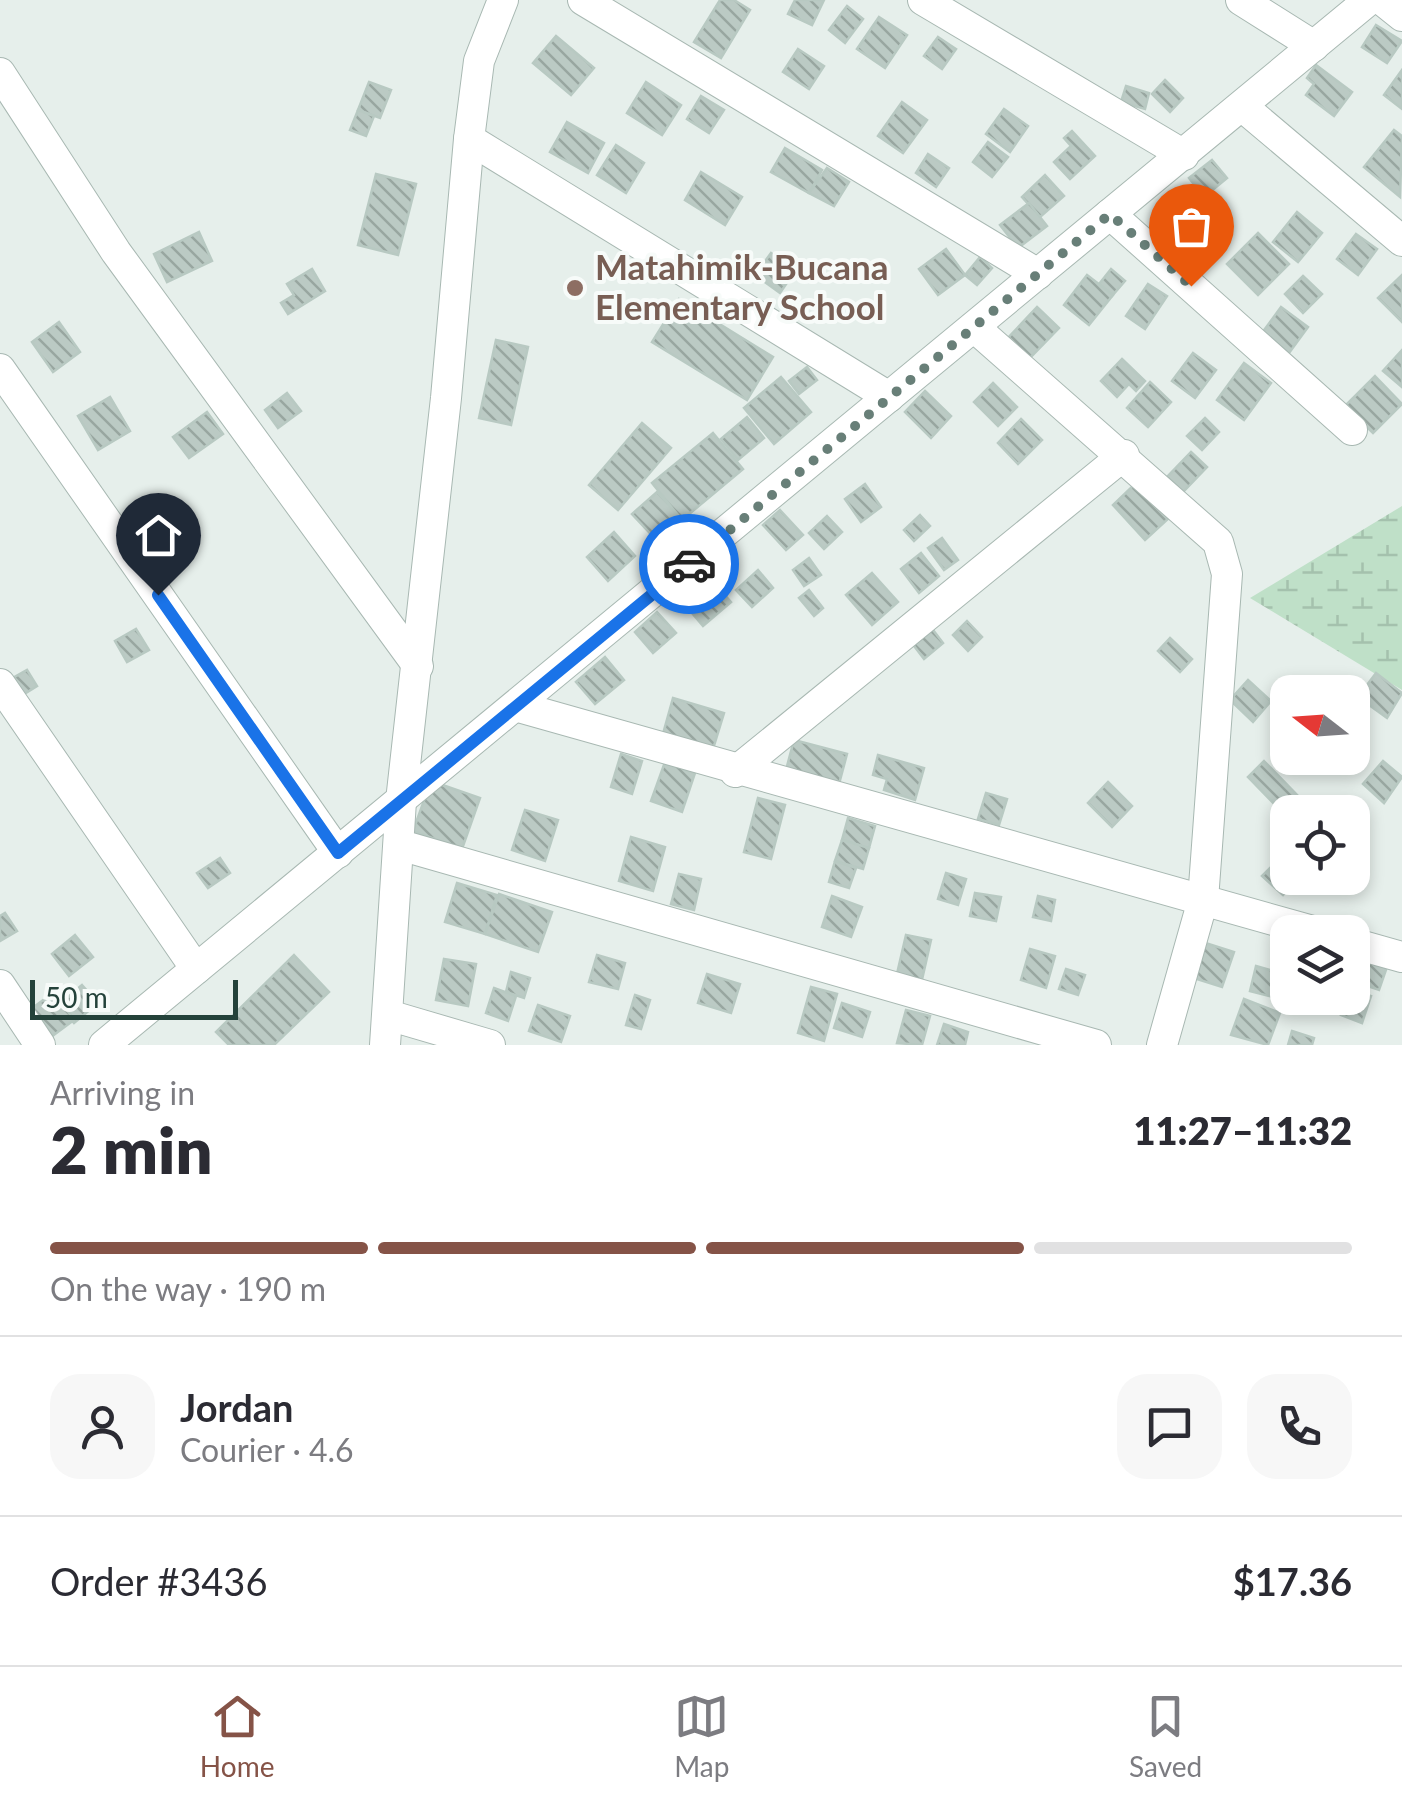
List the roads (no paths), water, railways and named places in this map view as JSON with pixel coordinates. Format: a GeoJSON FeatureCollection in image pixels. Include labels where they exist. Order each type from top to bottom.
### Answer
{"type":"FeatureCollection","features":[{"type":"Feature","properties":{"kind":"street"},"geometry":{"type":"LineString","coordinates":[[490,1045],[386,1030],[401,801],[418,666],[469,139],[479,62],[502,0]]}},
{"type":"Feature","properties":{"kind":"street"},"geometry":{"type":"LineString","coordinates":[[583,0],[1038,274]]}},
{"type":"Feature","properties":{"kind":"street"},"geometry":{"type":"LineString","coordinates":[[923,0],[1184,155]]}},
{"type":"Feature","properties":{"kind":"street"},"geometry":{"type":"LineString","coordinates":[[1241,0],[1314,46]]}},
{"type":"Feature","properties":{"kind":"street"},"geometry":{"type":"LineString","coordinates":[[104,1045],[519,707],[1368,0]]}},
{"type":"Feature","properties":{"kind":"street"},"geometry":{"type":"LineString","coordinates":[[1382,0],[1402,16]]}},
{"type":"Feature","properties":{"kind":"street"},"geometry":{"type":"LineString","coordinates":[[0,73],[116,252],[418,666]]}},
{"type":"Feature","properties":{"kind":"street"},"geometry":{"type":"LineString","coordinates":[[1243,107],[1402,240]]}},
{"type":"Feature","properties":{"kind":"street"},"geometry":{"type":"LineString","coordinates":[[469,139],[889,397]]}},
{"type":"Feature","properties":{"kind":"street"},"geometry":{"type":"LineString","coordinates":[[1110,214],[1352,430]]}},
{"type":"Feature","properties":{"kind":"street"},"geometry":{"type":"LineString","coordinates":[[974,326],[1218,542],[1227,574],[1204,900],[1162,1045]]}},
{"type":"Feature","properties":{"kind":"street"},"geometry":{"type":"LineString","coordinates":[[0,369],[338,853]]}},
{"type":"Feature","properties":{"kind":"street"},"geometry":{"type":"LineString","coordinates":[[736,772],[1124,455]]}},
{"type":"Feature","properties":{"kind":"street"},"geometry":{"type":"LineString","coordinates":[[0,684],[196,969]]}},
{"type":"Feature","properties":{"kind":"street"},"geometry":{"type":"LineString","coordinates":[[519,707],[736,772],[1270,919]]}},
{"type":"Feature","properties":{"kind":"street"},"geometry":{"type":"LineString","coordinates":[[400,845],[1096,1045]]}},
{"type":"Feature","properties":{"kind":"street"},"geometry":{"type":"LineString","coordinates":[[1370,948],[1402,957]]}},
{"type":"Feature","properties":{"kind":"street"},"geometry":{"type":"LineString","coordinates":[[0,985],[40,1045]]}},
{"type":"Feature","properties":{"kind":"place","name":"Matahimik-Bucana Elementary School"},"geometry":{"type":"Point","coordinates":[575,288]}}]}
